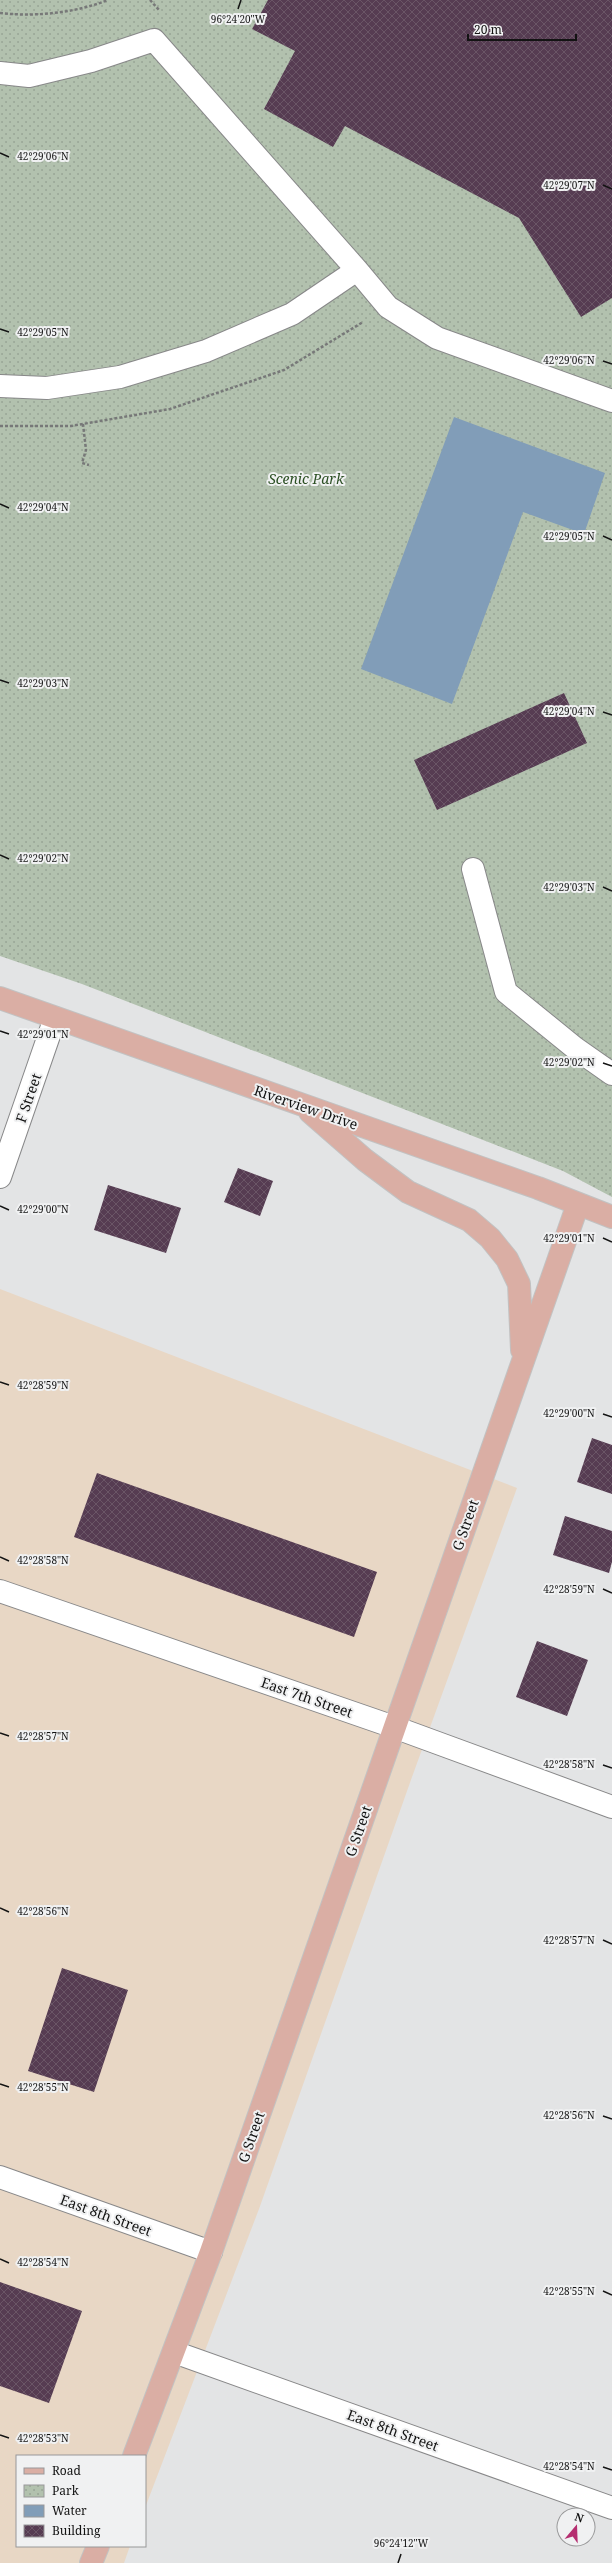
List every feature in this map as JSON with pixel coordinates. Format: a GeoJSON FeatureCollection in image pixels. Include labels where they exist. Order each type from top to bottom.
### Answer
{"type":"FeatureCollection","features":[{"type":"Feature","properties":{"kind":"main road","name":"Riverview Drive"},"geometry":{"type":"LineString","coordinates":[[0,998],[612,1217]]}},
{"type":"Feature","properties":{"kind":"main road"},"geometry":{"type":"LineString","coordinates":[[301,1105],[364,1160],[408,1192],[469,1220],[490,1238],[507,1259],[519,1284],[523,1359]]}},
{"type":"Feature","properties":{"kind":"main road","name":"G Street"},"geometry":{"type":"LineString","coordinates":[[134,2455],[211,2252],[578,1204]]}},
{"type":"Feature","properties":{"kind":"main road"},"geometry":{"type":"LineString","coordinates":[[91,2563],[98,2547]]}},
{"type":"Feature","properties":{"kind":"street"},"geometry":{"type":"LineString","coordinates":[[0,73],[29,76],[91,61],[154,40],[388,307],[437,338],[612,401]]}},
{"type":"Feature","properties":{"kind":"street"},"geometry":{"type":"LineString","coordinates":[[0,386],[47,388],[120,376],[206,351],[292,314],[357,270]]}},
{"type":"Feature","properties":{"kind":"street"},"geometry":{"type":"LineString","coordinates":[[473,869],[506,992],[575,1048],[612,1074]]}},
{"type":"Feature","properties":{"kind":"street","name":"F Street"},"geometry":{"type":"LineString","coordinates":[[0,1177],[55,1018]]}},
{"type":"Feature","properties":{"kind":"street","name":"East 7th Street"},"geometry":{"type":"LineString","coordinates":[[0,1591],[394,1727],[612,1806]]}},
{"type":"Feature","properties":{"kind":"street","name":"East 8th Street"},"geometry":{"type":"LineString","coordinates":[[0,2177],[211,2252]]}},
{"type":"Feature","properties":{"kind":"street","name":"East 8th Street"},"geometry":{"type":"LineString","coordinates":[[174,2352],[612,2508]]}},
{"type":"Feature","properties":{"kind":"path"},"geometry":{"type":"LineString","coordinates":[[0,13],[21,15],[68,11],[108,0]]}},
{"type":"Feature","properties":{"kind":"path"},"geometry":{"type":"LineString","coordinates":[[0,426],[71,426],[170,409],[284,370],[388,307]]}},
{"type":"Feature","properties":{"kind":"path"},"geometry":{"type":"LineString","coordinates":[[83,423],[86,450],[82,463],[89,465]]}},
{"type":"Feature","properties":{"kind":"shaded area"},"geometry":{"type":"Polygon","coordinates":[[[0,1289],[517,1488],[412,1777],[259,2209],[146,2505],[146,2455],[16,2455],[16,2547],[130,2547],[124,2563],[0,2563],[0,1289]]]}},
{"type":"Feature","properties":{"kind":"green space","name":"Scenic Park"},"geometry":{"type":"Polygon","coordinates":[[[0,0],[612,0],[612,1197],[563,1171],[82,984],[0,956],[0,0]]]}},
{"type":"Feature","properties":{"kind":"water"},"geometry":{"type":"Polygon","coordinates":[[[454,417],[605,473],[584,534],[523,512],[452,704],[361,669],[454,417]]]}},
{"type":"Feature","properties":{"kind":"building"},"geometry":{"type":"Polygon","coordinates":[[[268,0],[612,0],[612,298],[581,317],[519,218],[345,126],[333,147],[264,109],[295,51],[252,29],[268,0]]]}},
{"type":"Feature","properties":{"kind":"building"},"geometry":{"type":"Polygon","coordinates":[[[564,693],[587,743],[437,810],[414,760],[564,693]]]}},
{"type":"Feature","properties":{"kind":"building"},"geometry":{"type":"Polygon","coordinates":[[[238,1168],[273,1181],[260,1216],[224,1202],[238,1168]]]}},
{"type":"Feature","properties":{"kind":"building"},"geometry":{"type":"Polygon","coordinates":[[[108,1185],[181,1208],[166,1253],[94,1230],[108,1185]]]}},
{"type":"Feature","properties":{"kind":"building"},"geometry":{"type":"Polygon","coordinates":[[[592,1438],[612,1445],[612,1494],[577,1482],[592,1438]]]}},
{"type":"Feature","properties":{"kind":"building"},"geometry":{"type":"Polygon","coordinates":[[[97,1473],[377,1572],[354,1637],[74,1537],[97,1473]]]}},
{"type":"Feature","properties":{"kind":"building"},"geometry":{"type":"Polygon","coordinates":[[[565,1516],[612,1531],[612,1562],[609,1573],[553,1555],[565,1516]]]}},
{"type":"Feature","properties":{"kind":"building"},"geometry":{"type":"Polygon","coordinates":[[[537,1641],[588,1660],[567,1716],[516,1697],[537,1641]]]}},
{"type":"Feature","properties":{"kind":"building"},"geometry":{"type":"Polygon","coordinates":[[[62,1968],[128,1990],[94,2092],[28,2071],[62,1968]]]}},
{"type":"Feature","properties":{"kind":"building"},"geometry":{"type":"Polygon","coordinates":[[[0,2282],[82,2311],[49,2403],[0,2386],[0,2282]]]}}]}
